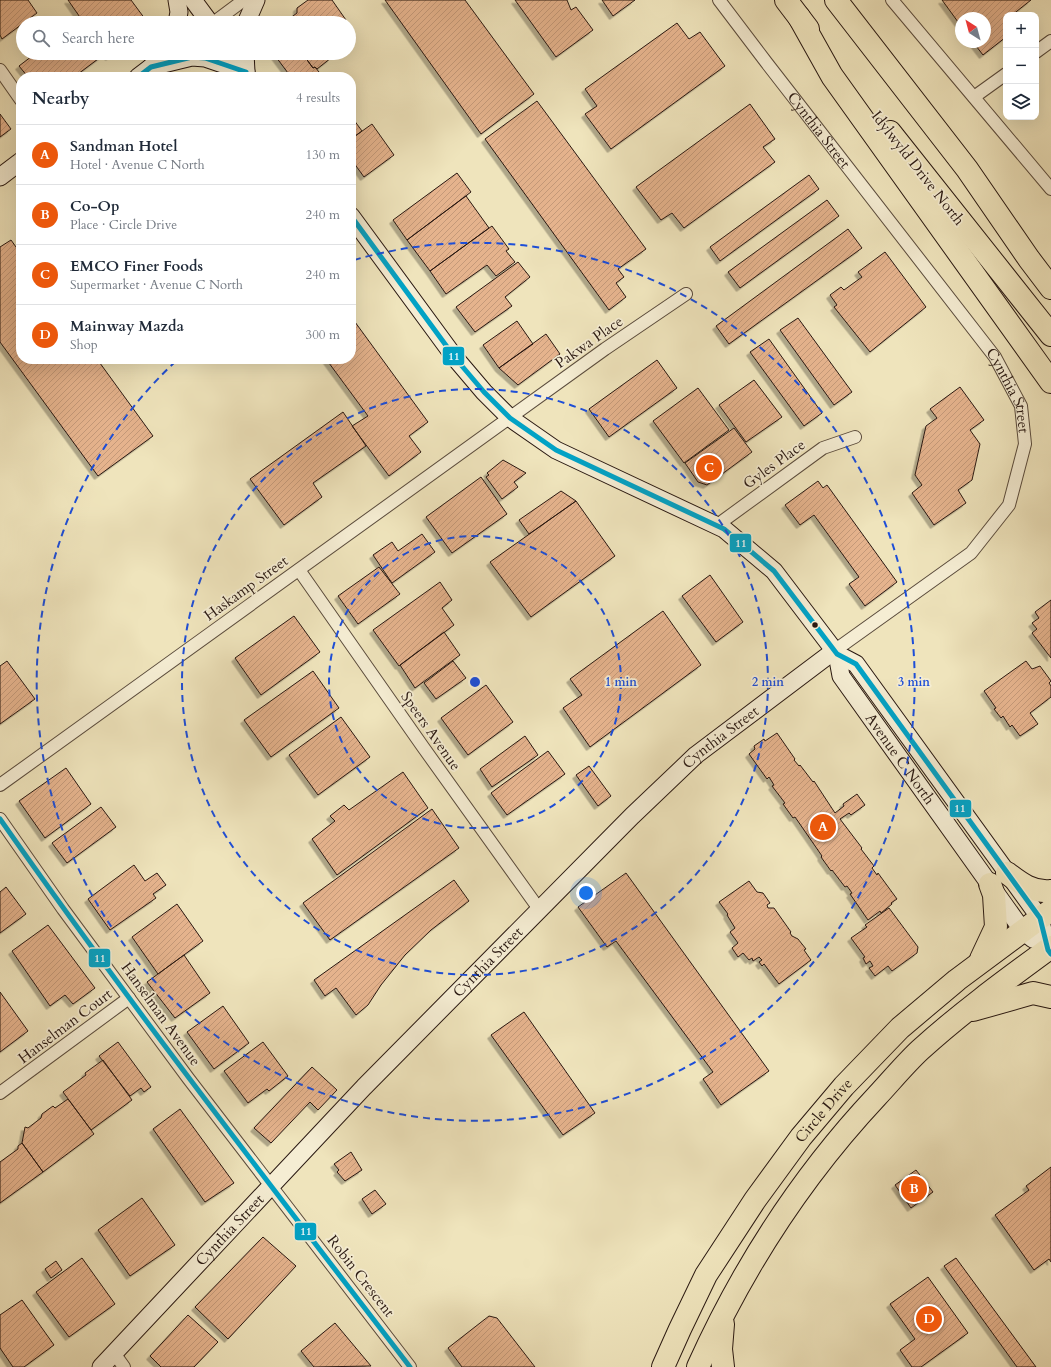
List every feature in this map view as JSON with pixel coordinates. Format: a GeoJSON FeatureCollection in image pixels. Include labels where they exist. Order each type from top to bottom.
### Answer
{"type":"FeatureCollection","features":[{"type":"Feature","properties":{"kind":"highway"},"geometry":{"type":"LineString","coordinates":[[836,0],[967,169],[1029,259],[1051,288]]}},
{"type":"Feature","properties":{"kind":"highway"},"geometry":{"type":"LineString","coordinates":[[792,8],[832,76],[1051,382]]}},
{"type":"Feature","properties":{"kind":"highway","name":"Idylwyld Drive North"},"geometry":{"type":"LineString","coordinates":[[792,8],[1051,335]]}},
{"type":"Feature","properties":{"kind":"highway"},"geometry":{"type":"LineString","coordinates":[[967,169],[1026,235],[1051,266]]}},
{"type":"Feature","properties":{"kind":"highway"},"geometry":{"type":"LineString","coordinates":[[979,963],[996,927],[994,895],[999,878],[1021,884],[1038,891],[1051,891]]}},
{"type":"Feature","properties":{"kind":"highway","name":"Circle Drive"},"geometry":{"type":"LineString","coordinates":[[663,1367],[706,1275],[755,1200],[801,1137],[844,1086],[900,1028],[979,963],[1045,914]]}},
{"type":"Feature","properties":{"kind":"highway","name":"Circle Drive"},"geometry":{"type":"LineString","coordinates":[[698,1367],[739,1284],[774,1226],[822,1160],[854,1121],[919,1051],[964,1012],[1050,950]]}},
{"type":"Feature","properties":{"kind":"highway"},"geometry":{"type":"LineString","coordinates":[[964,1012],[1033,993],[1051,997]]}},
{"type":"Feature","properties":{"kind":"highway"},"geometry":{"type":"LineString","coordinates":[[723,1367],[721,1349],[725,1312]]}},
{"type":"Feature","properties":{"kind":"main road"},"geometry":{"type":"LineString","coordinates":[[177,0],[179,12],[178,16]]}},
{"type":"Feature","properties":{"kind":"main road"},"geometry":{"type":"LineString","coordinates":[[193,0],[205,16]]}},
{"type":"Feature","properties":{"kind":"main road"},"geometry":{"type":"LineString","coordinates":[[249,16],[256,0]]}},
{"type":"Feature","properties":{"kind":"main road"},"geometry":{"type":"LineString","coordinates":[[144,72],[154,60]]}},
{"type":"Feature","properties":{"kind":"main road"},"geometry":{"type":"LineString","coordinates":[[144,72],[161,60]]}},
{"type":"Feature","properties":{"kind":"main road"},"geometry":{"type":"LineString","coordinates":[[144,72],[182,60]]}},
{"type":"Feature","properties":{"kind":"main road"},"geometry":{"type":"LineString","coordinates":[[210,60],[240,72]]}},
{"type":"Feature","properties":{"kind":"main road"},"geometry":{"type":"LineString","coordinates":[[237,60],[246,72]]}},
{"type":"Feature","properties":{"kind":"main road"},"geometry":{"type":"LineString","coordinates":[[246,60],[248,72]]}},
{"type":"Feature","properties":{"kind":"main road"},"geometry":{"type":"LineString","coordinates":[[0,177],[16,165]]}},
{"type":"Feature","properties":{"kind":"main road","name":"Avenue C North"},"geometry":{"type":"LineString","coordinates":[[356,223],[456,360],[484,392],[510,418],[562,453],[724,529],[774,571],[836,653],[856,664],[909,738],[999,878],[1023,931],[1050,950]]}},
{"type":"Feature","properties":{"kind":"main road","name":"Avenue C North"},"geometry":{"type":"LineString","coordinates":[[836,653],[840,676],[894,750],[999,878],[1045,914],[1050,950]]}},
{"type":"Feature","properties":{"kind":"main road","name":"Cynthia Street"},"geometry":{"type":"LineString","coordinates":[[101,1367],[364,1087],[632,816],[696,755],[836,653]]}},
{"type":"Feature","properties":{"kind":"street"},"geometry":{"type":"LineString","coordinates":[[222,16],[244,0]]}},
{"type":"Feature","properties":{"kind":"street","name":"Cynthia Street"},"geometry":{"type":"LineString","coordinates":[[719,0],[995,357],[1021,406],[1025,444],[1009,505],[971,553],[836,653]]}},
{"type":"Feature","properties":{"kind":"street"},"geometry":{"type":"LineString","coordinates":[[892,0],[1051,190]]}},
{"type":"Feature","properties":{"kind":"street"},"geometry":{"type":"LineString","coordinates":[[1039,50],[1051,41]]}},
{"type":"Feature","properties":{"kind":"street"},"geometry":{"type":"LineString","coordinates":[[0,70],[16,93]]}},
{"type":"Feature","properties":{"kind":"street"},"geometry":{"type":"LineString","coordinates":[[974,97],[1003,76]]}},
{"type":"Feature","properties":{"kind":"street","name":"Pakwa Place"},"geometry":{"type":"LineString","coordinates":[[510,418],[605,349],[686,294]]}},
{"type":"Feature","properties":{"kind":"street","name":"Haskamp Street"},"geometry":{"type":"LineString","coordinates":[[0,785],[510,418]]}},
{"type":"Feature","properties":{"kind":"street","name":"Gyles Place"},"geometry":{"type":"LineString","coordinates":[[716,526],[823,448],[855,437]]}},
{"type":"Feature","properties":{"kind":"street","name":"Speers Avenue"},"geometry":{"type":"LineString","coordinates":[[299,570],[418,741],[540,909]]}},
{"type":"Feature","properties":{"kind":"street"},"geometry":{"type":"LineString","coordinates":[[894,750],[909,738]]}},
{"type":"Feature","properties":{"kind":"street","name":"Hanselman Avenue"},"geometry":{"type":"LineString","coordinates":[[0,819],[63,909],[188,1078],[271,1185]]}},
{"type":"Feature","properties":{"kind":"street","name":"Hanselman Court"},"geometry":{"type":"LineString","coordinates":[[0,1093],[129,998]]}},
{"type":"Feature","properties":{"kind":"street","name":"Robin Crescent"},"geometry":{"type":"LineString","coordinates":[[271,1185],[410,1367]]}},
{"type":"Feature","properties":{"kind":"street"},"geometry":{"type":"LineString","coordinates":[[114,1353],[124,1367]]}},
{"type":"Feature","properties":{"kind":"building"},"geometry":{"type":"Polygon","coordinates":[[[0,0],[28,0],[37,13],[33,16],[16,16],[16,29],[2,39],[0,35],[0,0]]]}},
{"type":"Feature","properties":{"kind":"building"},"geometry":{"type":"Polygon","coordinates":[[[68,0],[131,0],[143,16],[79,16],[68,0]]]}},
{"type":"Feature","properties":{"kind":"building"},"geometry":{"type":"Polygon","coordinates":[[[308,0],[332,0],[343,16],[293,16],[297,13],[297,8],[308,0]]]}},
{"type":"Feature","properties":{"kind":"building"},"geometry":{"type":"Polygon","coordinates":[[[385,0],[465,0],[534,94],[481,134],[385,0]]]}},
{"type":"Feature","properties":{"kind":"building"},"geometry":{"type":"Polygon","coordinates":[[[515,0],[567,0],[571,10],[576,7],[593,30],[556,57],[515,0]]]}},
{"type":"Feature","properties":{"kind":"building"},"geometry":{"type":"Polygon","coordinates":[[[602,0],[635,0],[613,16],[602,0]]]}},
{"type":"Feature","properties":{"kind":"building"},"geometry":{"type":"Polygon","coordinates":[[[942,0],[1031,0],[1016,12],[1003,12],[1003,39],[983,55],[978,48],[991,48],[991,12],[955,12],[955,18],[942,0]]]}},
{"type":"Feature","properties":{"kind":"building"},"geometry":{"type":"Polygon","coordinates":[[[677,23],[689,39],[700,32],[725,66],[611,149],[585,114],[597,106],[585,89],[677,23]]]}},
{"type":"Feature","properties":{"kind":"building"},"geometry":{"type":"Polygon","coordinates":[[[27,60],[97,60],[81,72],[24,72],[19,66],[27,60]]]}},
{"type":"Feature","properties":{"kind":"building"},"geometry":{"type":"Polygon","coordinates":[[[278,60],[307,60],[313,68],[315,67],[319,72],[287,72],[278,60]]]}},
{"type":"Feature","properties":{"kind":"building"},"geometry":{"type":"Polygon","coordinates":[[[307,60],[328,60],[317,69],[315,67],[313,68],[307,60]]]}},
{"type":"Feature","properties":{"kind":"building"},"geometry":{"type":"Polygon","coordinates":[[[537,101],[646,249],[618,269],[624,277],[616,283],[626,297],[609,310],[485,139],[537,101]]]}},
{"type":"Feature","properties":{"kind":"building"},"geometry":{"type":"Polygon","coordinates":[[[750,104],[775,139],[763,147],[775,162],[684,228],[672,213],[661,220],[636,187],[750,104]]]}},
{"type":"Feature","properties":{"kind":"building"},"geometry":{"type":"Polygon","coordinates":[[[0,114],[11,129],[0,137],[0,114]]]}},
{"type":"Feature","properties":{"kind":"building"},"geometry":{"type":"Polygon","coordinates":[[[356,123],[362,131],[356,135],[356,123]]]}},
{"type":"Feature","properties":{"kind":"building"},"geometry":{"type":"Polygon","coordinates":[[[372,124],[394,155],[364,177],[356,166],[356,135],[372,124]]]}},
{"type":"Feature","properties":{"kind":"building"},"geometry":{"type":"Polygon","coordinates":[[[457,173],[471,192],[407,240],[393,220],[457,173]]]}},
{"type":"Feature","properties":{"kind":"building"},"geometry":{"type":"Polygon","coordinates":[[[809,175],[819,189],[720,261],[710,247],[809,175]]]}},
{"type":"Feature","properties":{"kind":"building"},"geometry":{"type":"Polygon","coordinates":[[[466,196],[489,228],[430,271],[407,240],[466,196]]]}},
{"type":"Feature","properties":{"kind":"building"},"geometry":{"type":"Polygon","coordinates":[[[827,200],[839,216],[740,288],[728,272],[827,200]]]}},
{"type":"Feature","properties":{"kind":"building"},"geometry":{"type":"Polygon","coordinates":[[[492,226],[509,249],[506,251],[515,262],[496,276],[487,265],[446,294],[430,271],[492,226]]]}},
{"type":"Feature","properties":{"kind":"building"},"geometry":{"type":"Polygon","coordinates":[[[848,229],[862,248],[729,344],[716,326],[848,229]]]}},
{"type":"Feature","properties":{"kind":"building"},"geometry":{"type":"Polygon","coordinates":[[[11,240],[16,247],[16,364],[0,342],[0,247],[11,240]]]}},
{"type":"Feature","properties":{"kind":"building"},"geometry":{"type":"Polygon","coordinates":[[[885,252],[926,307],[870,352],[834,307],[837,305],[830,295],[841,287],[844,290],[862,277],[858,272],[885,252]]]}},
{"type":"Feature","properties":{"kind":"building"},"geometry":{"type":"Polygon","coordinates":[[[518,262],[530,277],[505,297],[512,306],[475,332],[456,307],[518,262]]]}},
{"type":"Feature","properties":{"kind":"building"},"geometry":{"type":"Polygon","coordinates":[[[798,318],[852,392],[834,405],[780,330],[798,318]]]}},
{"type":"Feature","properties":{"kind":"building"},"geometry":{"type":"Polygon","coordinates":[[[517,321],[533,344],[499,368],[483,345],[517,321]]]}},
{"type":"Feature","properties":{"kind":"building"},"geometry":{"type":"Polygon","coordinates":[[[356,323],[428,422],[409,436],[421,452],[389,476],[352,426],[368,416],[330,364],[356,364],[356,323]]]}},
{"type":"Feature","properties":{"kind":"building"},"geometry":{"type":"Polygon","coordinates":[[[546,334],[560,354],[518,385],[499,368],[546,334]]]}},
{"type":"Feature","properties":{"kind":"building"},"geometry":{"type":"Polygon","coordinates":[[[769,339],[822,413],[804,426],[750,352],[769,339]]]}},
{"type":"Feature","properties":{"kind":"building"},"geometry":{"type":"Polygon","coordinates":[[[657,360],[677,388],[609,437],[589,409],[657,360]]]}},
{"type":"Feature","properties":{"kind":"building"},"geometry":{"type":"Polygon","coordinates":[[[16,364],[101,364],[153,436],[98,476],[16,364]]]}},
{"type":"Feature","properties":{"kind":"building"},"geometry":{"type":"Polygon","coordinates":[[[754,380],[782,417],[746,442],[719,405],[754,380]]]}},
{"type":"Feature","properties":{"kind":"building"},"geometry":{"type":"Polygon","coordinates":[[[960,387],[984,420],[970,430],[980,444],[972,480],[958,490],[966,503],[934,525],[912,493],[922,485],[915,475],[926,426],[937,418],[930,409],[960,387]]]}},
{"type":"Feature","properties":{"kind":"building"},"geometry":{"type":"Polygon","coordinates":[[[698,388],[729,430],[684,463],[653,421],[698,388]]]}},
{"type":"Feature","properties":{"kind":"building"},"geometry":{"type":"Polygon","coordinates":[[[343,412],[366,446],[313,483],[322,497],[284,525],[250,479],[343,412]]]}},
{"type":"Feature","properties":{"kind":"building"},"geometry":{"type":"Polygon","coordinates":[[[734,428],[752,452],[707,485],[698,482],[685,463],[734,428]]]}},
{"type":"Feature","properties":{"kind":"building"},"geometry":{"type":"Polygon","coordinates":[[[503,460],[526,473],[514,482],[518,487],[502,499],[486,477],[489,475],[487,473],[503,460]]]}},
{"type":"Feature","properties":{"kind":"building"},"geometry":{"type":"Polygon","coordinates":[[[481,477],[507,514],[452,553],[426,517],[481,477]]]}},
{"type":"Feature","properties":{"kind":"building"},"geometry":{"type":"Polygon","coordinates":[[[818,481],[823,488],[827,485],[897,582],[865,606],[849,584],[859,577],[814,515],[800,525],[785,505],[818,481]]]}},
{"type":"Feature","properties":{"kind":"building"},"geometry":{"type":"Polygon","coordinates":[[[561,491],[576,501],[529,534],[519,520],[561,491]]]}},
{"type":"Feature","properties":{"kind":"building"},"geometry":{"type":"Polygon","coordinates":[[[576,501],[615,556],[531,617],[490,562],[576,501]]]}},
{"type":"Feature","properties":{"kind":"building"},"geometry":{"type":"Polygon","coordinates":[[[422,534],[435,552],[392,583],[373,555],[392,542],[398,551],[422,534]]]}},
{"type":"Feature","properties":{"kind":"building"},"geometry":{"type":"Polygon","coordinates":[[[379,567],[400,594],[358,624],[338,596],[379,567]]]}},
{"type":"Feature","properties":{"kind":"building"},"geometry":{"type":"Polygon","coordinates":[[[710,575],[743,622],[716,642],[682,596],[710,575]]]}},
{"type":"Feature","properties":{"kind":"building"},"geometry":{"type":"Polygon","coordinates":[[[440,582],[452,600],[442,608],[454,625],[399,666],[373,630],[440,582]]]}},
{"type":"Feature","properties":{"kind":"building"},"geometry":{"type":"Polygon","coordinates":[[[1051,600],[1051,658],[1032,633],[1037,629],[1032,623],[1039,618],[1035,612],[1051,600]]]}},
{"type":"Feature","properties":{"kind":"building"},"geometry":{"type":"Polygon","coordinates":[[[663,611],[701,665],[590,747],[563,708],[582,695],[570,679],[663,611]]]}},
{"type":"Feature","properties":{"kind":"building"},"geometry":{"type":"Polygon","coordinates":[[[294,616],[320,652],[261,695],[235,658],[294,616]]]}},
{"type":"Feature","properties":{"kind":"building"},"geometry":{"type":"Polygon","coordinates":[[[444,632],[460,655],[415,688],[400,665],[444,632]]]}},
{"type":"Feature","properties":{"kind":"building"},"geometry":{"type":"Polygon","coordinates":[[[7,661],[35,699],[0,724],[0,666],[7,661]]]}},
{"type":"Feature","properties":{"kind":"building"},"geometry":{"type":"Polygon","coordinates":[[[453,661],[466,678],[436,699],[424,683],[453,661]]]}},
{"type":"Feature","properties":{"kind":"building"},"geometry":{"type":"Polygon","coordinates":[[[1026,661],[1032,669],[1040,666],[1051,681],[1049,683],[1051,686],[1051,697],[1030,713],[1038,724],[1020,736],[1012,725],[1010,727],[1003,716],[1001,718],[984,691],[1026,661]]]}},
{"type":"Feature","properties":{"kind":"building"},"geometry":{"type":"Polygon","coordinates":[[[313,671],[339,708],[271,757],[244,720],[313,671]]]}},
{"type":"Feature","properties":{"kind":"building"},"geometry":{"type":"Polygon","coordinates":[[[486,685],[513,722],[468,755],[441,718],[486,685]]]}},
{"type":"Feature","properties":{"kind":"building"},"geometry":{"type":"Polygon","coordinates":[[[341,717],[370,757],[318,795],[289,755],[341,717]]]}},
{"type":"Feature","properties":{"kind":"building"},"geometry":{"type":"Polygon","coordinates":[[[777,733],[795,759],[794,760],[799,766],[800,765],[813,782],[814,781],[835,813],[844,806],[843,804],[857,794],[865,805],[851,815],[849,813],[840,819],[874,866],[872,868],[877,875],[878,873],[897,899],[881,913],[880,911],[868,920],[850,894],[852,893],[847,886],[845,887],[832,870],[831,871],[795,817],[793,818],[783,804],[785,803],[772,786],[774,785],[769,777],[767,779],[749,754],[755,749],[754,746],[777,733]]]}},
{"type":"Feature","properties":{"kind":"building"},"geometry":{"type":"Polygon","coordinates":[[[525,736],[538,755],[492,787],[480,769],[525,736]]]}},
{"type":"Feature","properties":{"kind":"building"},"geometry":{"type":"Polygon","coordinates":[[[548,751],[565,774],[507,815],[491,793],[548,751]]]}},
{"type":"Feature","properties":{"kind":"building"},"geometry":{"type":"Polygon","coordinates":[[[589,766],[611,796],[598,806],[576,775],[589,766]]]}},
{"type":"Feature","properties":{"kind":"building"},"geometry":{"type":"Polygon","coordinates":[[[66,768],[91,804],[45,838],[19,801],[66,768]]]}},
{"type":"Feature","properties":{"kind":"building"},"geometry":{"type":"Polygon","coordinates":[[[403,772],[428,808],[337,875],[312,839],[335,821],[330,816],[344,805],[349,810],[403,772]]]}},
{"type":"Feature","properties":{"kind":"building"},"geometry":{"type":"Polygon","coordinates":[[[101,807],[116,827],[67,863],[52,843],[101,807]]]}},
{"type":"Feature","properties":{"kind":"building"},"geometry":{"type":"Polygon","coordinates":[[[432,809],[459,848],[330,940],[303,903],[432,809]]]}},
{"type":"Feature","properties":{"kind":"building"},"geometry":{"type":"Polygon","coordinates":[[[134,865],[145,881],[157,873],[166,885],[153,894],[156,898],[110,930],[88,899],[134,865]]]}},
{"type":"Feature","properties":{"kind":"building"},"geometry":{"type":"Polygon","coordinates":[[[626,873],[769,1071],[721,1105],[703,1079],[713,1072],[616,941],[607,947],[578,907],[626,873]]]}},
{"type":"Feature","properties":{"kind":"building"},"geometry":{"type":"Polygon","coordinates":[[[454,880],[469,901],[431,930],[405,955],[381,985],[368,1005],[356,1015],[336,988],[325,996],[314,980],[454,880]]]}},
{"type":"Feature","properties":{"kind":"building"},"geometry":{"type":"Polygon","coordinates":[[[749,881],[757,892],[763,893],[770,903],[767,905],[768,908],[774,908],[791,932],[790,933],[792,936],[798,939],[806,949],[804,950],[811,960],[779,984],[764,964],[762,966],[759,962],[762,960],[759,957],[753,961],[752,958],[749,960],[743,953],[738,957],[732,948],[738,943],[730,932],[735,928],[727,915],[728,914],[719,902],[749,881]]]}},
{"type":"Feature","properties":{"kind":"building"},"geometry":{"type":"Polygon","coordinates":[[[6,887],[26,914],[0,933],[0,892],[6,887]]]}},
{"type":"Feature","properties":{"kind":"building"},"geometry":{"type":"Polygon","coordinates":[[[177,904],[203,941],[158,974],[132,937],[177,904]]]}},
{"type":"Feature","properties":{"kind":"building"},"geometry":{"type":"Polygon","coordinates":[[[889,908],[918,947],[917,953],[892,971],[888,966],[875,976],[869,968],[873,966],[870,961],[866,964],[863,958],[865,957],[851,938],[867,927],[865,925],[889,908]]]}},
{"type":"Feature","properties":{"kind":"building"},"geometry":{"type":"Polygon","coordinates":[[[48,925],[95,988],[73,1004],[65,995],[50,1006],[12,951],[48,925]]]}},
{"type":"Feature","properties":{"kind":"building"},"geometry":{"type":"Polygon","coordinates":[[[184,955],[210,993],[175,1018],[147,982],[184,955]]]}},
{"type":"Feature","properties":{"kind":"building"},"geometry":{"type":"Polygon","coordinates":[[[0,992],[28,1031],[0,1052],[0,992]]]}},
{"type":"Feature","properties":{"kind":"building"},"geometry":{"type":"Polygon","coordinates":[[[223,1006],[249,1043],[214,1069],[187,1032],[223,1006]]]}},
{"type":"Feature","properties":{"kind":"building"},"geometry":{"type":"Polygon","coordinates":[[[524,1012],[595,1113],[563,1135],[491,1035],[524,1012]]]}},
{"type":"Feature","properties":{"kind":"building"},"geometry":{"type":"Polygon","coordinates":[[[118,1042],[151,1087],[144,1092],[141,1088],[130,1096],[99,1056],[118,1042]]]}},
{"type":"Feature","properties":{"kind":"building"},"geometry":{"type":"Polygon","coordinates":[[[263,1042],[288,1076],[269,1091],[267,1089],[248,1103],[224,1071],[263,1042]]]}},
{"type":"Feature","properties":{"kind":"building"},"geometry":{"type":"Polygon","coordinates":[[[103,1060],[132,1100],[91,1130],[63,1092],[103,1060]]]}},
{"type":"Feature","properties":{"kind":"building"},"geometry":{"type":"Polygon","coordinates":[[[312,1067],[337,1090],[318,1110],[310,1102],[271,1143],[254,1128],[312,1067]]]}},
{"type":"Feature","properties":{"kind":"building"},"geometry":{"type":"Polygon","coordinates":[[[68,1099],[94,1134],[43,1172],[22,1143],[25,1127],[28,1128],[41,1118],[42,1114],[53,1106],[55,1108],[68,1099]]]}},
{"type":"Feature","properties":{"kind":"building"},"geometry":{"type":"Polygon","coordinates":[[[180,1109],[234,1183],[205,1202],[153,1129],[180,1109]]]}},
{"type":"Feature","properties":{"kind":"building"},"geometry":{"type":"Polygon","coordinates":[[[22,1143],[43,1172],[0,1203],[0,1162],[18,1149],[18,1146],[22,1143]]]}},
{"type":"Feature","properties":{"kind":"building"},"geometry":{"type":"Polygon","coordinates":[[[351,1152],[362,1170],[345,1181],[337,1172],[339,1170],[334,1164],[351,1152]]]}},
{"type":"Feature","properties":{"kind":"building"},"geometry":{"type":"Polygon","coordinates":[[[1051,1167],[1051,1262],[1049,1259],[1034,1270],[995,1215],[1029,1190],[1026,1186],[1051,1167]]]}},
{"type":"Feature","properties":{"kind":"building"},"geometry":{"type":"Polygon","coordinates":[[[916,1170],[933,1192],[911,1208],[895,1185],[916,1170]]]}},
{"type":"Feature","properties":{"kind":"building"},"geometry":{"type":"Polygon","coordinates":[[[375,1190],[386,1204],[372,1214],[362,1199],[375,1190]]]}},
{"type":"Feature","properties":{"kind":"building"},"geometry":{"type":"Polygon","coordinates":[[[142,1198],[175,1245],[130,1276],[98,1230],[142,1198]]]}},
{"type":"Feature","properties":{"kind":"building"},"geometry":{"type":"Polygon","coordinates":[[[263,1237],[296,1266],[228,1339],[195,1307],[263,1237]]]}},
{"type":"Feature","properties":{"kind":"building"},"geometry":{"type":"Polygon","coordinates":[[[82,1258],[115,1304],[69,1337],[36,1292],[82,1258]]]}},
{"type":"Feature","properties":{"kind":"building"},"geometry":{"type":"Polygon","coordinates":[[[956,1258],[1036,1367],[1017,1367],[944,1266],[956,1258]]]}},
{"type":"Feature","properties":{"kind":"building"},"geometry":{"type":"Polygon","coordinates":[[[56,1261],[62,1270],[51,1278],[45,1269],[56,1261]]]}},
{"type":"Feature","properties":{"kind":"building"},"geometry":{"type":"Polygon","coordinates":[[[928,1277],[968,1333],[921,1367],[912,1367],[900,1350],[915,1339],[890,1304],[928,1277]]]}},
{"type":"Feature","properties":{"kind":"building"},"geometry":{"type":"Polygon","coordinates":[[[22,1300],[54,1345],[24,1367],[13,1367],[0,1348],[0,1315],[22,1300]]]}},
{"type":"Feature","properties":{"kind":"building"},"geometry":{"type":"Polygon","coordinates":[[[188,1315],[218,1342],[194,1367],[161,1367],[150,1356],[188,1315]]]}},
{"type":"Feature","properties":{"kind":"building"},"geometry":{"type":"Polygon","coordinates":[[[489,1316],[497,1318],[535,1367],[462,1367],[448,1348],[489,1316]]]}},
{"type":"Feature","properties":{"kind":"building"},"geometry":{"type":"Polygon","coordinates":[[[335,1323],[371,1366],[314,1367],[301,1351],[335,1323]]]}},
{"type":"Feature","properties":{"kind":"transit line","name":"11"},"geometry":{"type":"LineString","coordinates":[[144,72],[151,67],[180,60]]}},
{"type":"Feature","properties":{"kind":"transit line","name":"11"},"geometry":{"type":"LineString","coordinates":[[211,60],[246,72]]}},
{"type":"Feature","properties":{"kind":"transit line","name":"11"},"geometry":{"type":"LineString","coordinates":[[356,223],[456,359],[484,392],[510,418],[556,450],[724,529],[774,571],[837,654],[856,664],[1040,918],[1048,950],[1051,954]]}},
{"type":"Feature","properties":{"kind":"transit line","name":"11"},"geometry":{"type":"LineString","coordinates":[[0,819],[151,1027],[410,1367]]}},
{"type":"Feature","properties":{"kind":"place","name":"EMCO Finer Foods"},"geometry":{"type":"Point","coordinates":[709,468]}},
{"type":"Feature","properties":{"kind":"place","name":"Sandman Hotel"},"geometry":{"type":"Point","coordinates":[823,827]}},
{"type":"Feature","properties":{"kind":"place","name":"Co-Op"},"geometry":{"type":"Point","coordinates":[914,1189]}},
{"type":"Feature","properties":{"kind":"place","name":"Mainway Mazda"},"geometry":{"type":"Point","coordinates":[929,1319]}}]}
